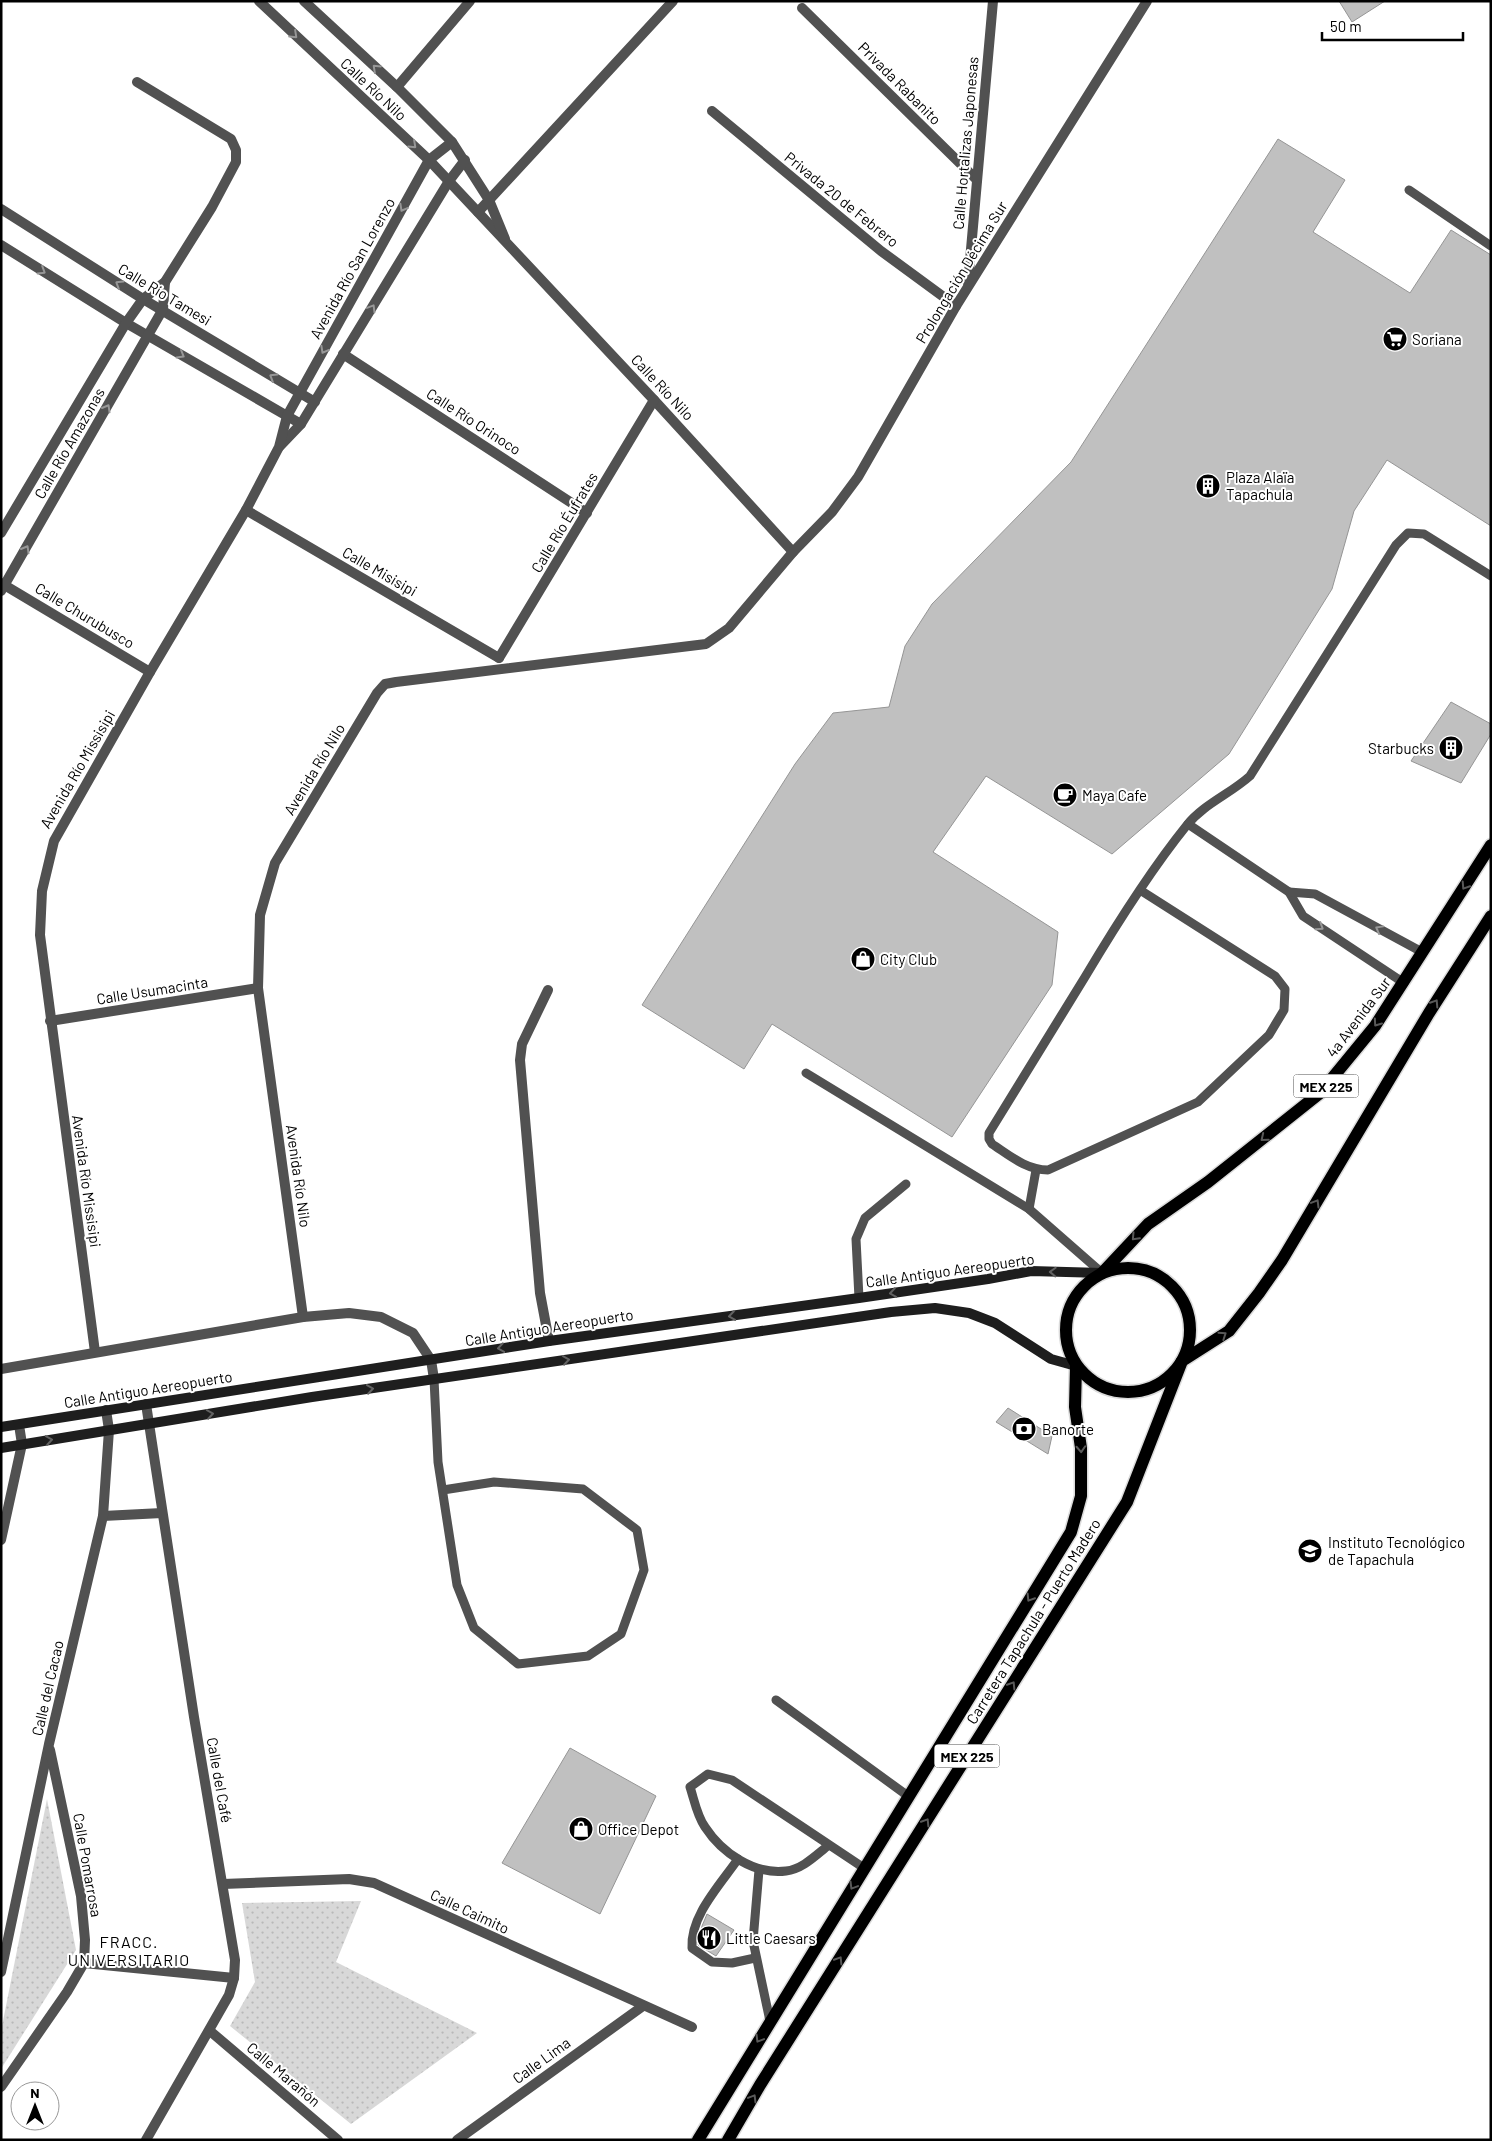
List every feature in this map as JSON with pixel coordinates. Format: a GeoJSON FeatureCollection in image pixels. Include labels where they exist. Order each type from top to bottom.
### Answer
{"type":"FeatureCollection","features":[{"type":"Feature","properties":{"kind":"main road","name":"4a Avenida Sur"},"geometry":{"type":"LineString","coordinates":[[1102,1273],[1148,1224],[1208,1182],[1320,1093],[1375,1026],[1491,845]]}},
{"type":"Feature","properties":{"kind":"main road","name":"MEX 225"},"geometry":{"type":"LineString","coordinates":[[1182,1361],[1229,1331],[1282,1260],[1429,1013],[1486,930],[1491,916]]}},
{"type":"Feature","properties":{"kind":"main road"},"geometry":{"type":"LineString","coordinates":[[1121,1268],[1140,1269],[1159,1276],[1174,1288],[1185,1304],[1190,1323],[1189,1342],[1182,1361],[1169,1377],[1151,1388],[1130,1392],[1110,1389],[1091,1380],[1076,1366],[1067,1346],[1065,1324],[1071,1303],[1084,1285],[1102,1273],[1121,1268]]}},
{"type":"Feature","properties":{"kind":"main road","name":"Calle Antiguo Aereopuerto"},"geometry":{"type":"LineString","coordinates":[[1,1427],[549,1341],[859,1298],[1032,1271],[1102,1273]]}},
{"type":"Feature","properties":{"kind":"main road"},"geometry":{"type":"LineString","coordinates":[[1,1448],[434,1379],[891,1312],[935,1308],[970,1312],[1001,1327],[1051,1359],[1076,1366]]}},
{"type":"Feature","properties":{"kind":"main road","name":"Carretera Tapachula - Puerto Madero"},"geometry":{"type":"LineString","coordinates":[[728,2140],[760,2085],[1127,1502],[1182,1361]]}},
{"type":"Feature","properties":{"kind":"main road","name":"Carretera Tapachula - Puerto Madero"},"geometry":{"type":"LineString","coordinates":[[698,2140],[1071,1532],[1081,1496],[1081,1448],[1075,1406],[1076,1366]]}},
{"type":"Feature","properties":{"kind":"street","name":"Calle Río Nilo"},"geometry":{"type":"LineString","coordinates":[[259,1],[429,160],[654,400],[793,552]]}},
{"type":"Feature","properties":{"kind":"street","name":"Calle Río Nilo"},"geometry":{"type":"LineString","coordinates":[[304,1],[397,87],[452,142],[489,200],[508,245]]}},
{"type":"Feature","properties":{"kind":"street"},"geometry":{"type":"LineString","coordinates":[[397,87],[470,1]]}},
{"type":"Feature","properties":{"kind":"street"},"geometry":{"type":"LineString","coordinates":[[478,212],[673,1]]}},
{"type":"Feature","properties":{"kind":"street","name":"Calle Hortalizas Japonesas"},"geometry":{"type":"LineString","coordinates":[[968,287],[993,1]]}},
{"type":"Feature","properties":{"kind":"street","name":"Prolongación Décima Sur"},"geometry":{"type":"LineString","coordinates":[[793,552],[832,512],[858,477],[956,306],[1147,1]]}},
{"type":"Feature","properties":{"kind":"street","name":"Privada Rabanito"},"geometry":{"type":"LineString","coordinates":[[802,8],[977,180]]}},
{"type":"Feature","properties":{"kind":"street"},"geometry":{"type":"LineString","coordinates":[[137,82],[231,139],[236,150],[236,162],[212,207],[165,282],[143,298]]}},
{"type":"Feature","properties":{"kind":"street","name":"Privada 20 de Febrero"},"geometry":{"type":"LineString","coordinates":[[712,112],[881,251],[956,306]]}},
{"type":"Feature","properties":{"kind":"street","name":"Avenida Río San Lorenzo"},"geometry":{"type":"LineString","coordinates":[[287,416],[429,160],[452,142]]}},
{"type":"Feature","properties":{"kind":"street"},"geometry":{"type":"LineString","coordinates":[[1,244],[126,324],[301,424],[449,181],[465,160]]}},
{"type":"Feature","properties":{"kind":"street","name":"Calle Río Tamesi"},"geometry":{"type":"LineString","coordinates":[[1,209],[315,402]]}},
{"type":"Feature","properties":{"kind":"street"},"geometry":{"type":"LineString","coordinates":[[163,309],[165,282]]}},
{"type":"Feature","properties":{"kind":"street","name":"Calle Río Amazonas"},"geometry":{"type":"LineString","coordinates":[[1,533],[143,298]]}},
{"type":"Feature","properties":{"kind":"street","name":"Calle Río Amazonas"},"geometry":{"type":"LineString","coordinates":[[2,586],[163,309]]}},
{"type":"Feature","properties":{"kind":"street","name":"Calle Río Orinoco"},"geometry":{"type":"LineString","coordinates":[[343,354],[588,513]]}},
{"type":"Feature","properties":{"kind":"street","name":"Calle Río Éufrates"},"geometry":{"type":"LineString","coordinates":[[499,658],[588,513],[654,400]]}},
{"type":"Feature","properties":{"kind":"street","name":"Avenida Río Missisipi"},"geometry":{"type":"LineString","coordinates":[[95,1352],[40,935],[42,891],[54,841],[150,672],[246,510],[280,446],[287,416]]}},
{"type":"Feature","properties":{"kind":"street","name":"Avenida Río Missisipi"},"geometry":{"type":"LineString","coordinates":[[280,446],[301,424]]}},
{"type":"Feature","properties":{"kind":"street","name":"Calle Misisipi"},"geometry":{"type":"LineString","coordinates":[[246,510],[499,658]]}},
{"type":"Feature","properties":{"kind":"street","name":"Avenida Río Nilo"},"geometry":{"type":"LineString","coordinates":[[303,1317],[258,988],[260,915],[275,862],[377,693],[386,684],[706,644],[729,628],[793,552]]}},
{"type":"Feature","properties":{"kind":"street","name":"Calle Churubusco"},"geometry":{"type":"LineString","coordinates":[[2,586],[150,672]]}},
{"type":"Feature","properties":{"kind":"street"},"geometry":{"type":"LineString","coordinates":[[499,658],[502,670]]}},
{"type":"Feature","properties":{"kind":"street","name":"Calle Usumacinta"},"geometry":{"type":"LineString","coordinates":[[50,1021],[258,988]]}},
{"type":"Feature","properties":{"kind":"street"},"geometry":{"type":"LineString","coordinates":[[548,990],[522,1044],[520,1060],[540,1293],[549,1341]]}},
{"type":"Feature","properties":{"kind":"street"},"geometry":{"type":"LineString","coordinates":[[1,1369],[303,1317],[349,1314],[381,1317],[413,1334],[431,1360],[434,1379]]}},
{"type":"Feature","properties":{"kind":"street","name":"Calle del Café"},"geometry":{"type":"LineString","coordinates":[[146,1404],[192,1708],[235,1960],[234,1978],[229,1996],[146,2140]]}},
{"type":"Feature","properties":{"kind":"street","name":"Calle del Cacao"},"geometry":{"type":"LineString","coordinates":[[1,1972],[49,1744],[103,1516],[109,1430],[106,1410]]}},
{"type":"Feature","properties":{"kind":"street"},"geometry":{"type":"LineString","coordinates":[[1,1540],[22,1444],[19,1425]]}},
{"type":"Feature","properties":{"kind":"street"},"geometry":{"type":"LineString","coordinates":[[103,1516],[162,1513]]}},
{"type":"Feature","properties":{"kind":"street","name":"Calle Pomarrosa"},"geometry":{"type":"LineString","coordinates":[[1,2087],[67,1992],[84,1963],[85,1940],[80,1896],[49,1744]]}},
{"type":"Feature","properties":{"kind":"street","name":"Calle Caimito"},"geometry":{"type":"LineString","coordinates":[[223,1884],[349,1879],[374,1883],[692,2027]]}},
{"type":"Feature","properties":{"kind":"street"},"geometry":{"type":"LineString","coordinates":[[84,1963],[234,1978]]}},
{"type":"Feature","properties":{"kind":"street","name":"Calle Lima"},"geometry":{"type":"LineString","coordinates":[[457,2140],[643,2006]]}},
{"type":"Feature","properties":{"kind":"street","name":"Calle Marañón"},"geometry":{"type":"LineString","coordinates":[[210,2031],[338,2140]]}},
{"type":"Feature","properties":{"kind":"lane"},"geometry":{"type":"LineString","coordinates":[[1409,190],[1491,246]]}},
{"type":"Feature","properties":{"kind":"lane"},"geometry":{"type":"LineString","coordinates":[[1140,890],[1275,976],[1285,989],[1284,1010],[1269,1035],[1198,1102],[1048,1170],[1036,1170],[992,1144],[989,1139],[989,1133],[1110,934],[1140,890],[1188,824],[1206,807],[1228,794],[1250,776],[1396,545],[1408,533],[1424,534],[1491,576]]}},
{"type":"Feature","properties":{"kind":"lane"},"geometry":{"type":"LineString","coordinates":[[1188,824],[1289,892],[1303,916],[1404,983]]}},
{"type":"Feature","properties":{"kind":"lane"},"geometry":{"type":"LineString","coordinates":[[1289,892],[1315,894],[1422,952]]}},
{"type":"Feature","properties":{"kind":"lane"},"geometry":{"type":"LineString","coordinates":[[806,1073],[1029,1208],[1102,1273]]}},
{"type":"Feature","properties":{"kind":"lane"},"geometry":{"type":"LineString","coordinates":[[1029,1208],[1036,1170]]}},
{"type":"Feature","properties":{"kind":"lane"},"geometry":{"type":"LineString","coordinates":[[859,1298],[856,1238],[865,1218],[906,1184]]}},
{"type":"Feature","properties":{"kind":"lane"},"geometry":{"type":"LineString","coordinates":[[434,1379],[438,1462],[457,1585],[474,1628],[518,1664],[588,1656],[621,1634],[644,1570],[637,1530],[583,1489],[494,1482],[443,1490]]}},
{"type":"Feature","properties":{"kind":"lane"},"geometry":{"type":"LineString","coordinates":[[776,1700],[908,1796]]}},
{"type":"Feature","properties":{"kind":"lane"},"geometry":{"type":"LineString","coordinates":[[829,1845],[809,1862],[787,1871],[759,1870],[738,1859],[704,1826],[690,1787],[708,1774],[732,1780],[864,1868]]}},
{"type":"Feature","properties":{"kind":"lane"},"geometry":{"type":"LineString","coordinates":[[738,1859],[696,1921],[691,1936],[692,1948],[712,1962],[732,1963],[755,1958]]}},
{"type":"Feature","properties":{"kind":"lane"},"geometry":{"type":"LineString","coordinates":[[759,1870],[753,1941],[755,1958],[770,2021]]}},
{"type":"Feature","properties":{"kind":"shaded area"},"geometry":{"type":"Polygon","coordinates":[[[47,1799],[76,1950],[1,2069],[1,2031],[47,1799]]]}},
{"type":"Feature","properties":{"kind":"shaded area"},"geometry":{"type":"Polygon","coordinates":[[[361,1901],[336,1962],[477,2033],[351,2124],[230,2026],[255,1982],[242,1903],[361,1901]]]}},
{"type":"Feature","properties":{"kind":"building"},"geometry":{"type":"Polygon","coordinates":[[[1339,1],[1385,1],[1352,22],[1339,1]]]}},
{"type":"Feature","properties":{"kind":"building"},"geometry":{"type":"Polygon","coordinates":[[[1278,139],[1345,180],[1313,232],[1410,293],[1451,230],[1491,255],[1491,526],[1387,460],[1354,511],[1332,589],[1229,754],[1112,854],[986,776],[933,852],[1058,932],[1052,985],[952,1137],[772,1024],[744,1069],[642,1005],[795,764],[833,713],[889,707],[905,646],[932,604],[1071,462],[1278,139]]]}},
{"type":"Feature","properties":{"kind":"building","name":"Starbucks"},"geometry":{"type":"Polygon","coordinates":[[[1451,702],[1491,724],[1491,734],[1461,783],[1411,761],[1451,702]]]}},
{"type":"Feature","properties":{"kind":"building","name":"Banorte"},"geometry":{"type":"Polygon","coordinates":[[[1008,1408],[1052,1436],[1048,1454],[996,1422],[1008,1408]]]}},
{"type":"Feature","properties":{"kind":"building","name":"Office Depot"},"geometry":{"type":"Polygon","coordinates":[[[570,1748],[656,1796],[600,1914],[502,1863],[570,1748]]]}},
{"type":"Feature","properties":{"kind":"building","name":"Little Caesars"},"geometry":{"type":"Polygon","coordinates":[[[707,1914],[734,1930],[716,1956],[698,1945],[707,1914]]]}},
{"type":"Feature","properties":{"kind":"place","name":"Soriana"},"geometry":{"type":"Point","coordinates":[1395,339]}},
{"type":"Feature","properties":{"kind":"place","name":"Plaza Alaïa Tapachula"},"geometry":{"type":"Point","coordinates":[1208,486]}},
{"type":"Feature","properties":{"kind":"place","name":"Starbucks"},"geometry":{"type":"Point","coordinates":[1451,748]}},
{"type":"Feature","properties":{"kind":"place","name":"Maya Cafe"},"geometry":{"type":"Point","coordinates":[1065,795]}},
{"type":"Feature","properties":{"kind":"place","name":"City Club"},"geometry":{"type":"Point","coordinates":[863,959]}},
{"type":"Feature","properties":{"kind":"place","name":"Banorte"},"geometry":{"type":"Point","coordinates":[1024,1429]}},
{"type":"Feature","properties":{"kind":"place","name":"Instituto Tecnológico de Tapachula"},"geometry":{"type":"Point","coordinates":[1310,1551]}},
{"type":"Feature","properties":{"kind":"place","name":"Office Depot"},"geometry":{"type":"Point","coordinates":[581,1829]}},
{"type":"Feature","properties":{"kind":"place","name":"Little Caesars"},"geometry":{"type":"Point","coordinates":[709,1938]}},
{"type":"Feature","properties":{"kind":"district","name":"FRACC. UNIVERSITARIO"},"geometry":{"type":"Point","coordinates":[129,1950]}}]}
